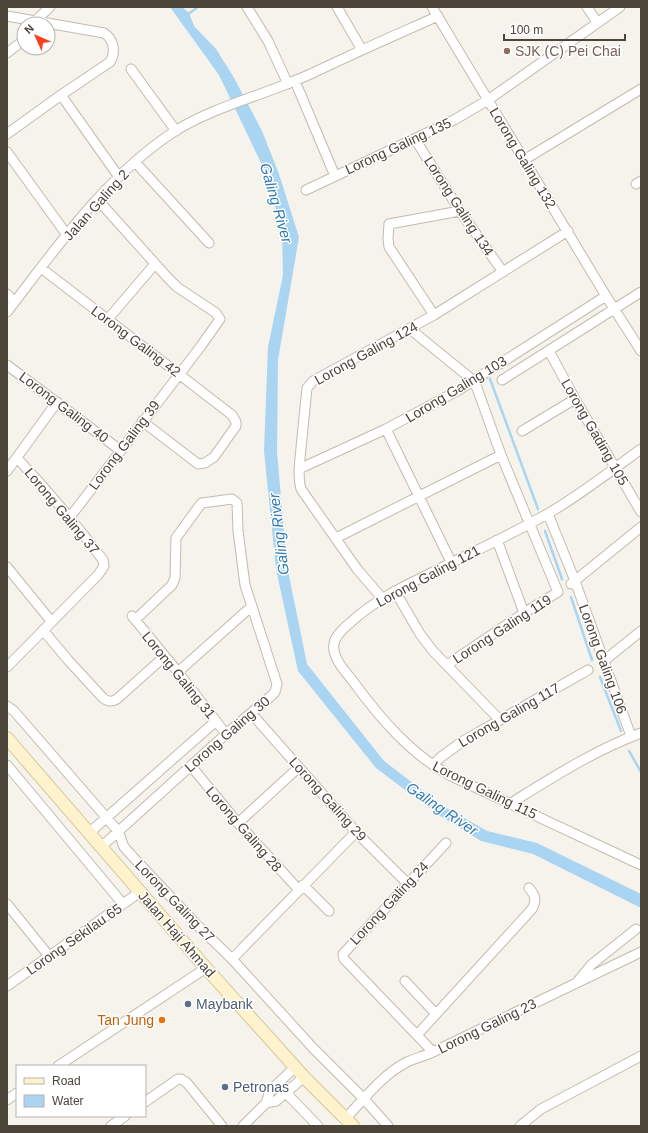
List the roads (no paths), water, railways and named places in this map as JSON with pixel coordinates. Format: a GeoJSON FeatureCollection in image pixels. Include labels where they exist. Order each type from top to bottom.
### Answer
{"type":"FeatureCollection","features":[{"type":"Feature","properties":{"kind":"street"},"geometry":{"type":"LineString","coordinates":[[40,16],[50,7]]}},
{"type":"Feature","properties":{"kind":"street"},"geometry":{"type":"LineString","coordinates":[[247,7],[291,82],[335,176]]}},
{"type":"Feature","properties":{"kind":"street"},"geometry":{"type":"LineString","coordinates":[[337,7],[362,50]]}},
{"type":"Feature","properties":{"kind":"street","name":"Lorong Galing 132"},"geometry":{"type":"LineString","coordinates":[[432,7],[606,296],[641,351]]}},
{"type":"Feature","properties":{"kind":"street"},"geometry":{"type":"LineString","coordinates":[[587,7],[597,22]]}},
{"type":"Feature","properties":{"kind":"street","name":"Lorong Galing 135"},"geometry":{"type":"LineString","coordinates":[[306,190],[454,120],[488,100],[620,7]]}},
{"type":"Feature","properties":{"kind":"street","name":"Jalan Galing 2"},"geometry":{"type":"LineString","coordinates":[[7,312],[97,199],[135,162],[176,131],[223,106],[255,96],[291,82],[438,16]]}},
{"type":"Feature","properties":{"kind":"street"},"geometry":{"type":"LineString","coordinates":[[7,134],[110,62],[113,58],[114,48],[110,38],[104,33],[56,26]]}},
{"type":"Feature","properties":{"kind":"street"},"geometry":{"type":"LineString","coordinates":[[7,53],[16,46]]}},
{"type":"Feature","properties":{"kind":"street"},"geometry":{"type":"LineString","coordinates":[[131,69],[176,131]]}},
{"type":"Feature","properties":{"kind":"street"},"geometry":{"type":"LineString","coordinates":[[524,160],[641,89]]}},
{"type":"Feature","properties":{"kind":"street"},"geometry":{"type":"LineString","coordinates":[[61,95],[119,177]]}},
{"type":"Feature","properties":{"kind":"street","name":"Lorong Galing 134"},"geometry":{"type":"LineString","coordinates":[[415,139],[460,211],[503,272]]}},
{"type":"Feature","properties":{"kind":"street"},"geometry":{"type":"LineString","coordinates":[[7,152],[67,235]]}},
{"type":"Feature","properties":{"kind":"street"},"geometry":{"type":"LineString","coordinates":[[135,162],[209,243]]}},
{"type":"Feature","properties":{"kind":"street"},"geometry":{"type":"LineString","coordinates":[[97,199],[155,264],[108,319]]}},
{"type":"Feature","properties":{"kind":"street"},"geometry":{"type":"LineString","coordinates":[[434,315],[390,247],[388,238],[389,224],[460,211]]}},
{"type":"Feature","properties":{"kind":"street","name":"Lorong Galing 124"},"geometry":{"type":"LineString","coordinates":[[382,598],[358,569],[301,489],[299,483],[299,469],[307,388],[309,384],[434,315],[568,231]]}},
{"type":"Feature","properties":{"kind":"street","name":"Lorong Galing 39"},"geometry":{"type":"LineString","coordinates":[[70,517],[220,321],[220,317],[216,313],[177,287],[155,264]]}},
{"type":"Feature","properties":{"kind":"street","name":"Lorong Galing 42"},"geometry":{"type":"LineString","coordinates":[[41,268],[232,414],[236,422],[236,426],[214,457],[205,463],[198,464],[142,422]]}},
{"type":"Feature","properties":{"kind":"street"},"geometry":{"type":"LineString","coordinates":[[502,380],[641,292]]}},
{"type":"Feature","properties":{"kind":"street"},"geometry":{"type":"LineString","coordinates":[[7,294],[14,302]]}},
{"type":"Feature","properties":{"kind":"street","name":"Lorong Galing 103"},"geometry":{"type":"LineString","coordinates":[[299,469],[386,429],[473,381],[606,296]]}},
{"type":"Feature","properties":{"kind":"street"},"geometry":{"type":"LineString","coordinates":[[410,329],[473,381],[480,396],[501,455],[530,524]]}},
{"type":"Feature","properties":{"kind":"street","name":"Lorong Gading 105"},"geometry":{"type":"LineString","coordinates":[[549,351],[575,399],[641,512]]}},
{"type":"Feature","properties":{"kind":"street","name":"Lorong Galing 40"},"geometry":{"type":"LineString","coordinates":[[7,365],[120,450]]}},
{"type":"Feature","properties":{"kind":"street"},"geometry":{"type":"LineString","coordinates":[[522,431],[575,399]]}},
{"type":"Feature","properties":{"kind":"street"},"geometry":{"type":"LineString","coordinates":[[7,471],[57,402]]}},
{"type":"Feature","properties":{"kind":"street"},"geometry":{"type":"LineString","coordinates":[[386,429],[451,562]]}},
{"type":"Feature","properties":{"kind":"street","name":"Lorong Galing 121"},"geometry":{"type":"LineString","coordinates":[[334,640],[346,626],[382,598],[548,514],[641,449]]}},
{"type":"Feature","properties":{"kind":"street"},"geometry":{"type":"LineString","coordinates":[[336,538],[501,455]]}},
{"type":"Feature","properties":{"kind":"street","name":"Lorong Galing 37"},"geometry":{"type":"LineString","coordinates":[[17,458],[43,485],[70,517],[102,560],[104,566],[98,575],[51,621]]}},
{"type":"Feature","properties":{"kind":"street","name":"Lorong Galing 30"},"geometry":{"type":"LineString","coordinates":[[101,847],[226,734],[275,692],[277,684],[243,578],[237,504],[232,499],[202,503],[200,505],[176,538],[175,578],[172,585],[134,618]]}},
{"type":"Feature","properties":{"kind":"street","name":"Lorong Galing 106"},"geometry":{"type":"LineString","coordinates":[[548,514],[573,583],[605,660],[631,736]]}},
{"type":"Feature","properties":{"kind":"street","name":"Lorong Galing 119"},"geometry":{"type":"LineString","coordinates":[[447,665],[524,612],[558,592],[530,524]]}},
{"type":"Feature","properties":{"kind":"street"},"geometry":{"type":"LineString","coordinates":[[573,583],[641,527]]}},
{"type":"Feature","properties":{"kind":"street"},"geometry":{"type":"LineString","coordinates":[[497,540],[524,612]]}},
{"type":"Feature","properties":{"kind":"street"},"geometry":{"type":"LineString","coordinates":[[7,567],[51,621],[7,667]]}},
{"type":"Feature","properties":{"kind":"street"},"geometry":{"type":"LineString","coordinates":[[395,591],[420,634],[447,665],[499,719]]}},
{"type":"Feature","properties":{"kind":"street"},"geometry":{"type":"LineString","coordinates":[[178,672],[252,606]]}},
{"type":"Feature","properties":{"kind":"street","name":"Lorong Galing 31"},"geometry":{"type":"LineString","coordinates":[[134,618],[226,734]]}},
{"type":"Feature","properties":{"kind":"street"},"geometry":{"type":"LineString","coordinates":[[43,630],[103,698],[110,702],[117,699],[165,656]]}},
{"type":"Feature","properties":{"kind":"street"},"geometry":{"type":"LineString","coordinates":[[605,660],[641,631]]}},
{"type":"Feature","properties":{"kind":"street","name":"Lorong Galing 115"},"geometry":{"type":"LineString","coordinates":[[334,640],[334,652],[340,664],[376,712],[406,743],[433,765],[451,776],[641,865]]}},
{"type":"Feature","properties":{"kind":"street","name":"Lorong Galing 117"},"geometry":{"type":"LineString","coordinates":[[433,765],[451,749],[499,719],[588,670]]}},
{"type":"Feature","properties":{"kind":"street","name":"Lorong Galing 27"},"geometry":{"type":"LineString","coordinates":[[7,706],[14,711],[118,831],[124,847],[199,927],[232,959]]}},
{"type":"Feature","properties":{"kind":"street","name":"Lorong Galing 29"},"geometry":{"type":"LineString","coordinates":[[251,713],[356,832],[407,883]]}},
{"type":"Feature","properties":{"kind":"street","name":"Lorong Galing 30"},"geometry":{"type":"LineString","coordinates":[[89,833],[216,721]]}},
{"type":"Feature","properties":{"kind":"street"},"geometry":{"type":"LineString","coordinates":[[511,803],[616,742],[641,733]]}},
{"type":"Feature","properties":{"kind":"street","name":"Jalan Haji Ahmad"},"geometry":{"type":"LineString","coordinates":[[7,738],[206,968],[304,1077],[350,1122]]}},
{"type":"Feature","properties":{"kind":"street"},"geometry":{"type":"LineString","coordinates":[[7,765],[123,904]]}},
{"type":"Feature","properties":{"kind":"street","name":"Lorong Galing 28"},"geometry":{"type":"LineString","coordinates":[[191,766],[238,823],[301,887],[329,911]]}},
{"type":"Feature","properties":{"kind":"street"},"geometry":{"type":"LineString","coordinates":[[238,823],[298,768]]}},
{"type":"Feature","properties":{"kind":"street"},"geometry":{"type":"LineString","coordinates":[[232,959],[356,832]]}},
{"type":"Feature","properties":{"kind":"street","name":"Lorong Galing 24"},"geometry":{"type":"LineString","coordinates":[[433,1052],[343,957],[344,951],[446,843]]}},
{"type":"Feature","properties":{"kind":"street"},"geometry":{"type":"LineString","coordinates":[[417,1035],[532,909],[536,898],[534,893],[529,888]]}},
{"type":"Feature","properties":{"kind":"street","name":"Lorong Sekilau 65"},"geometry":{"type":"LineString","coordinates":[[7,986],[140,892]]}},
{"type":"Feature","properties":{"kind":"street"},"geometry":{"type":"LineString","coordinates":[[7,904],[50,956]]}},
{"type":"Feature","properties":{"kind":"street"},"geometry":{"type":"LineString","coordinates":[[576,984],[591,965],[636,928]]}},
{"type":"Feature","properties":{"kind":"street","name":"Lorong Galing 23"},"geometry":{"type":"LineString","coordinates":[[350,1122],[364,1099],[392,1072],[400,1067],[641,952]]}},
{"type":"Feature","properties":{"kind":"street","name":"Jalan Haji Ahmad"},"geometry":{"type":"LineString","coordinates":[[232,959],[313,1048],[364,1099],[388,1126]]}},
{"type":"Feature","properties":{"kind":"street"},"geometry":{"type":"LineString","coordinates":[[60,1065],[206,968]]}},
{"type":"Feature","properties":{"kind":"street"},"geometry":{"type":"LineString","coordinates":[[405,981],[436,1014]]}},
{"type":"Feature","properties":{"kind":"street"},"geometry":{"type":"LineString","coordinates":[[520,1126],[542,1109],[641,1056]]}},
{"type":"Feature","properties":{"kind":"street"},"geometry":{"type":"LineString","coordinates":[[243,1126],[266,1103],[270,1091],[295,1067]]}},
{"type":"Feature","properties":{"kind":"street"},"geometry":{"type":"LineString","coordinates":[[266,1103],[276,1101],[304,1077]]}},
{"type":"Feature","properties":{"kind":"street"},"geometry":{"type":"LineString","coordinates":[[146,1101],[181,1078],[187,1083],[222,1126]]}},
{"type":"Feature","properties":{"kind":"street"},"geometry":{"type":"LineString","coordinates":[[286,1093],[318,1126]]}},
{"type":"Feature","properties":{"kind":"street"},"geometry":{"type":"LineString","coordinates":[[7,1100],[16,1094]]}},
{"type":"Feature","properties":{"kind":"street"},"geometry":{"type":"LineString","coordinates":[[111,1126],[124,1120]]}},
{"type":"Feature","properties":{"kind":"water","name":"Galing River"},"geometry":{"type":"Polygon","coordinates":[[[170,7],[182,7],[189,13],[194,26],[216,49],[233,76],[262,131],[279,174],[299,237],[278,360],[277,452],[287,566],[307,664],[384,761],[443,806],[487,831],[537,843],[641,894],[641,908],[533,854],[481,841],[437,814],[376,768],[298,671],[276,569],[264,451],[268,347],[283,275],[282,228],[262,165],[219,75],[170,7]]]}},
{"type":"Feature","properties":{"kind":"waterway"},"geometry":{"type":"LineString","coordinates":[[187,15],[198,7]]}},
{"type":"Feature","properties":{"kind":"waterway"},"geometry":{"type":"LineString","coordinates":[[490,379],[538,509]]}},
{"type":"Feature","properties":{"kind":"waterway"},"geometry":{"type":"LineString","coordinates":[[545,531],[562,579]]}},
{"type":"Feature","properties":{"kind":"waterway"},"geometry":{"type":"LineString","coordinates":[[571,597],[592,660]]}},
{"type":"Feature","properties":{"kind":"waterway"},"geometry":{"type":"LineString","coordinates":[[600,677],[621,731]]}},
{"type":"Feature","properties":{"kind":"waterway"},"geometry":{"type":"LineString","coordinates":[[629,751],[641,772]]}},
{"type":"Feature","properties":{"kind":"place","name":"SJK (C) Pei Chai"},"geometry":{"type":"Point","coordinates":[507,51]}},
{"type":"Feature","properties":{"kind":"place","name":"Maybank"},"geometry":{"type":"Point","coordinates":[188,1004]}},
{"type":"Feature","properties":{"kind":"place","name":"Tan Jung"},"geometry":{"type":"Point","coordinates":[162,1020]}},
{"type":"Feature","properties":{"kind":"place","name":"Petronas"},"geometry":{"type":"Point","coordinates":[225,1087]}}]}
